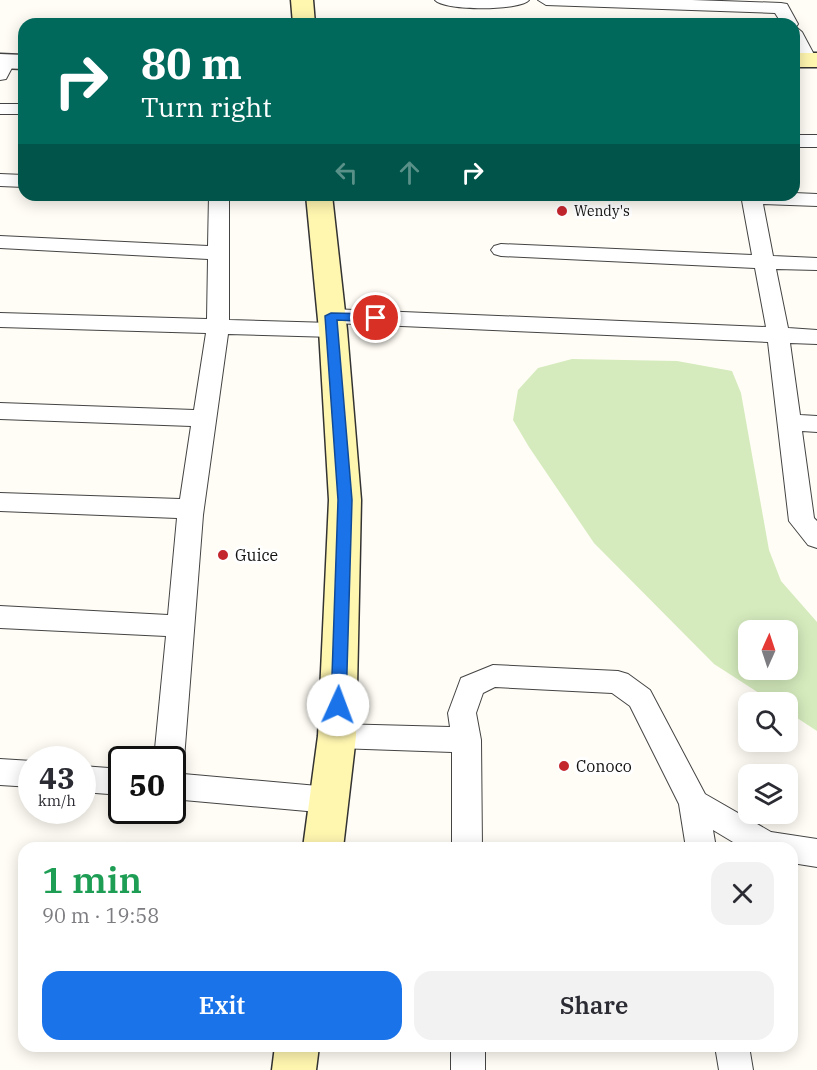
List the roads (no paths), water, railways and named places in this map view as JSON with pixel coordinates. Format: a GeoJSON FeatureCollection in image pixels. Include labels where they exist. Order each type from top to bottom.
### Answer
{"type":"FeatureCollection","features":[{"type":"Feature","properties":{"kind":"main road"},"geometry":{"type":"LineString","coordinates":[[302,0],[304,18]]}},
{"type":"Feature","properties":{"kind":"main road"},"geometry":{"type":"LineString","coordinates":[[320,201],[332,323],[345,500],[337,736],[324,842]]}},
{"type":"Feature","properties":{"kind":"main road"},"geometry":{"type":"LineString","coordinates":[[294,1070],[296,1052]]}},
{"type":"Feature","properties":{"kind":"lane"},"geometry":{"type":"LineString","coordinates":[[443,0],[476,4],[521,0]]}},
{"type":"Feature","properties":{"kind":"lane"},"geometry":{"type":"LineString","coordinates":[[546,0],[780,4],[787,18]]}},
{"type":"Feature","properties":{"kind":"lane"},"geometry":{"type":"LineString","coordinates":[[800,46],[806,60]]}},
{"type":"Feature","properties":{"kind":"lane"},"geometry":{"type":"LineString","coordinates":[[0,109],[18,109]]}},
{"type":"Feature","properties":{"kind":"lane"},"geometry":{"type":"LineString","coordinates":[[800,141],[817,141]]}},
{"type":"Feature","properties":{"kind":"lane"},"geometry":{"type":"LineString","coordinates":[[0,180],[18,181]]}},
{"type":"Feature","properties":{"kind":"lane"},"geometry":{"type":"LineString","coordinates":[[800,199],[817,200]]}},
{"type":"Feature","properties":{"kind":"lane"},"geometry":{"type":"LineString","coordinates":[[170,746],[178,626],[190,509],[218,327],[219,253],[215,201]]}},
{"type":"Feature","properties":{"kind":"lane"},"geometry":{"type":"LineString","coordinates":[[752,201],[778,335],[790,422],[812,527]]}},
{"type":"Feature","properties":{"kind":"lane"},"geometry":{"type":"LineString","coordinates":[[0,242],[219,253]]}},
{"type":"Feature","properties":{"kind":"lane"},"geometry":{"type":"LineString","coordinates":[[501,250],[817,264]]}},
{"type":"Feature","properties":{"kind":"lane"},"geometry":{"type":"LineString","coordinates":[[0,320],[218,327],[332,323],[817,337]]}},
{"type":"Feature","properties":{"kind":"lane"},"geometry":{"type":"LineString","coordinates":[[0,411],[205,418]]}},
{"type":"Feature","properties":{"kind":"lane"},"geometry":{"type":"LineString","coordinates":[[790,422],[817,424]]}},
{"type":"Feature","properties":{"kind":"lane"},"geometry":{"type":"LineString","coordinates":[[0,502],[190,509]]}},
{"type":"Feature","properties":{"kind":"lane"},"geometry":{"type":"LineString","coordinates":[[0,617],[178,626]]}},
{"type":"Feature","properties":{"kind":"lane"},"geometry":{"type":"LineString","coordinates":[[467,842],[467,740],[462,713],[471,686],[493,676],[618,682],[640,698],[694,803],[700,842]]}},
{"type":"Feature","properties":{"kind":"lane"},"geometry":{"type":"LineString","coordinates":[[337,736],[467,740]]}},
{"type":"Feature","properties":{"kind":"lane"},"geometry":{"type":"LineString","coordinates":[[0,772],[18,773]]}},
{"type":"Feature","properties":{"kind":"lane"},"geometry":{"type":"LineString","coordinates":[[186,787],[329,800]]}},
{"type":"Feature","properties":{"kind":"lane"},"geometry":{"type":"LineString","coordinates":[[694,803],[761,842]]}},
{"type":"Feature","properties":{"kind":"lane"},"geometry":{"type":"LineString","coordinates":[[798,850],[817,853]]}},
{"type":"Feature","properties":{"kind":"lane"},"geometry":{"type":"LineString","coordinates":[[468,1052],[468,1070]]}},
{"type":"Feature","properties":{"kind":"lane"},"geometry":{"type":"LineString","coordinates":[[733,1052],[736,1070]]}},
{"type":"Feature","properties":{"kind":"place","name":"Wendy's"},"geometry":{"type":"Point","coordinates":[562,211]}},
{"type":"Feature","properties":{"kind":"place","name":"Guice"},"geometry":{"type":"Point","coordinates":[223,555]}},
{"type":"Feature","properties":{"kind":"place","name":"Conoco"},"geometry":{"type":"Point","coordinates":[564,766]}}]}
